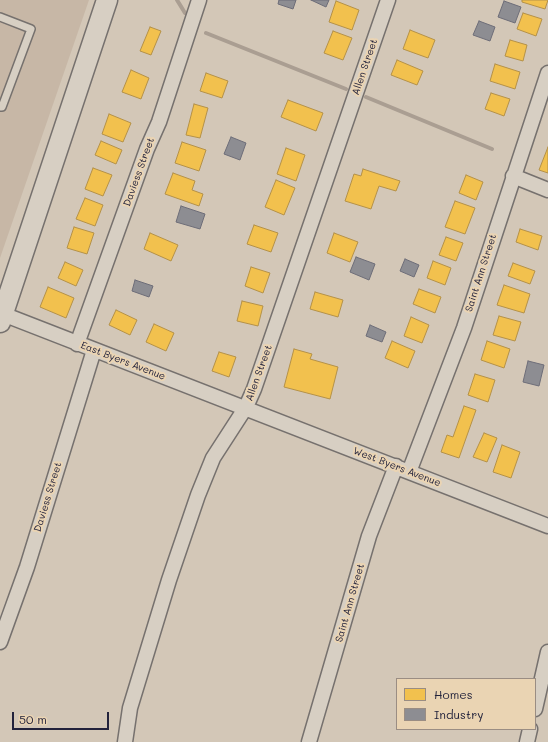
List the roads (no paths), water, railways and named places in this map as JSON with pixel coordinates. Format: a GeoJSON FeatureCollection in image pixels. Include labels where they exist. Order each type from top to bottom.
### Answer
{"type":"FeatureCollection","features":[{"type":"Feature","properties":{"kind":"street"},"geometry":{"type":"LineString","coordinates":[[1,317],[107,0]]}},
{"type":"Feature","properties":{"kind":"street","name":"Daviess Street"},"geometry":{"type":"LineString","coordinates":[[77,344],[147,149],[159,122],[199,0]]}},
{"type":"Feature","properties":{"kind":"street","name":"Allen Street"},"geometry":{"type":"LineString","coordinates":[[124,742],[130,708],[169,580],[198,495],[213,458],[246,407],[254,389],[388,0]]}},
{"type":"Feature","properties":{"kind":"street","name":"Saint Ann Street"},"geometry":{"type":"LineString","coordinates":[[309,742],[369,536],[402,469],[464,328],[548,73]]}},
{"type":"Feature","properties":{"kind":"street"},"geometry":{"type":"LineString","coordinates":[[513,176],[548,190]]}},
{"type":"Feature","properties":{"kind":"street","name":"East Byers Avenue"},"geometry":{"type":"LineString","coordinates":[[1,317],[246,407]]}},
{"type":"Feature","properties":{"kind":"street","name":"Daviess Street"},"geometry":{"type":"LineString","coordinates":[[0,642],[27,567],[94,350]]}},
{"type":"Feature","properties":{"kind":"street","name":"West Byers Avenue"},"geometry":{"type":"LineString","coordinates":[[246,407],[548,526]]}},
{"type":"Feature","properties":{"kind":"street"},"geometry":{"type":"LineString","coordinates":[[536,705],[548,652]]}},
{"type":"Feature","properties":{"kind":"street"},"geometry":{"type":"LineString","coordinates":[[528,742],[530,730]]}},
{"type":"Feature","properties":{"kind":"lane"},"geometry":{"type":"LineString","coordinates":[[0,17],[31,29],[2,107],[0,107]]}},
{"type":"Feature","properties":{"kind":"waterway"},"geometry":{"type":"LineString","coordinates":[[177,0],[185,13]]}},
{"type":"Feature","properties":{"kind":"waterway"},"geometry":{"type":"LineString","coordinates":[[206,33],[346,89]]}},
{"type":"Feature","properties":{"kind":"waterway"},"geometry":{"type":"LineString","coordinates":[[366,97],[492,149]]}}]}
